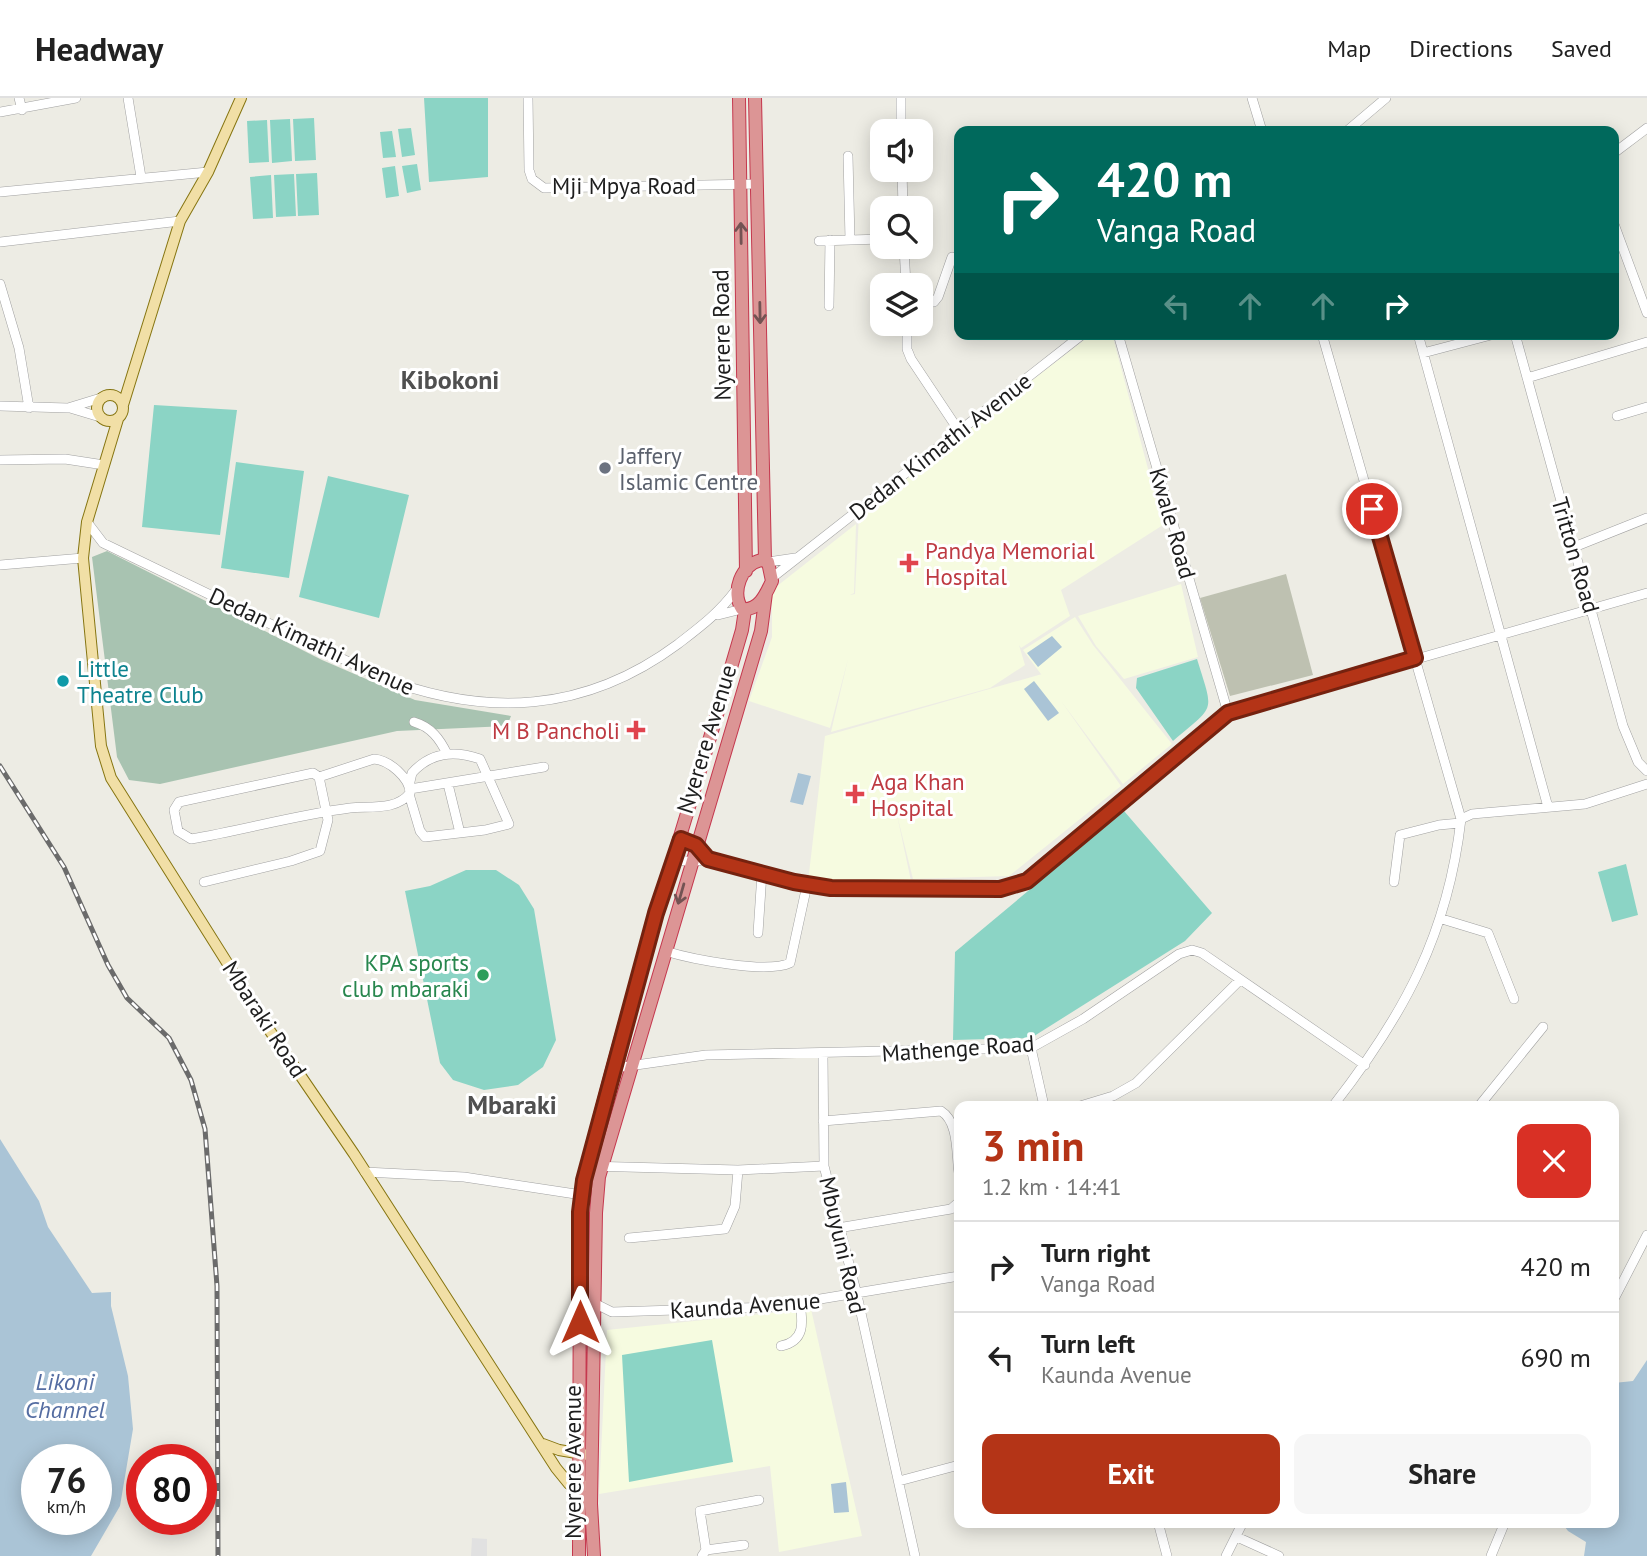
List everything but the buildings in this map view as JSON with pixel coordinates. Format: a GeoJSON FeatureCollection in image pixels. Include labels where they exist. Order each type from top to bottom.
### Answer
{"type":"FeatureCollection","features":[{"type":"Feature","properties":{"kind":"highway","name":"Nyerere Road"},"geometry":{"type":"LineString","coordinates":[[738,98],[746,571]]}},
{"type":"Feature","properties":{"kind":"highway","name":"Nyerere Road"},"geometry":{"type":"LineString","coordinates":[[755,98],[766,561],[773,577]]}},
{"type":"Feature","properties":{"kind":"highway"},"geometry":{"type":"LineString","coordinates":[[743,385],[761,385]]}},
{"type":"Feature","properties":{"kind":"highway"},"geometry":{"type":"LineString","coordinates":[[743,406],[762,406]]}},
{"type":"Feature","properties":{"kind":"highway"},"geometry":{"type":"LineString","coordinates":[[766,561],[755,562],[746,571],[736,590],[743,609],[754,608],[766,593],[773,577]]}},
{"type":"Feature","properties":{"kind":"highway","name":"Nyerere Avenue"},"geometry":{"type":"LineString","coordinates":[[579,1556],[594,1323],[596,1213],[601,1168],[761,631],[766,593]]}},
{"type":"Feature","properties":{"kind":"highway","name":"Nyerere Avenue"},"geometry":{"type":"LineString","coordinates":[[586,1454],[580,1322],[580,1212],[587,1166],[656,913],[676,859],[742,630],[743,609]]}},
{"type":"Feature","properties":{"kind":"highway"},"geometry":{"type":"LineString","coordinates":[[719,710],[736,713]]}},
{"type":"Feature","properties":{"kind":"highway"},"geometry":{"type":"LineString","coordinates":[[691,807],[707,811]]}},
{"type":"Feature","properties":{"kind":"highway"},"geometry":{"type":"LineString","coordinates":[[637,1045],[656,913]]}},
{"type":"Feature","properties":{"kind":"highway"},"geometry":{"type":"LineString","coordinates":[[580,1212],[596,1213]]}},
{"type":"Feature","properties":{"kind":"highway","name":"Nyerere Avenue"},"geometry":{"type":"LineString","coordinates":[[585,1486],[594,1556]]}},
{"type":"Feature","properties":{"kind":"main road","name":"Mbaraki Road"},"geometry":{"type":"LineString","coordinates":[[241,98],[208,173],[180,221],[131,372],[87,522],[83,555],[101,746],[111,778],[270,1031],[562,1476],[569,1484],[585,1486]]}},
{"type":"Feature","properties":{"kind":"main road"},"geometry":{"type":"LineString","coordinates":[[105,460],[102,418],[97,406],[131,372]]}},
{"type":"Feature","properties":{"kind":"main road"},"geometry":{"type":"LineString","coordinates":[[108,396],[123,405]]}},
{"type":"Feature","properties":{"kind":"main road"},"geometry":{"type":"LineString","coordinates":[[102,418],[118,419]]}},
{"type":"Feature","properties":{"kind":"main road"},"geometry":{"type":"LineString","coordinates":[[543,1444],[559,1450],[586,1454]]}},
{"type":"Feature","properties":{"kind":"street"},"geometry":{"type":"LineString","coordinates":[[19,98],[22,110]]}},
{"type":"Feature","properties":{"kind":"street"},"geometry":{"type":"LineString","coordinates":[[0,113],[76,98]]}},
{"type":"Feature","properties":{"kind":"street"},"geometry":{"type":"LineString","coordinates":[[128,98],[141,177]]}},
{"type":"Feature","properties":{"kind":"street","name":"Mji Mpya Road"},"geometry":{"type":"LineString","coordinates":[[528,98],[529,170],[532,179],[544,188],[757,184]]}},
{"type":"Feature","properties":{"kind":"street"},"geometry":{"type":"LineString","coordinates":[[901,98],[901,119]]}},
{"type":"Feature","properties":{"kind":"street"},"geometry":{"type":"LineString","coordinates":[[1252,98],[1262,126]]}},
{"type":"Feature","properties":{"kind":"street"},"geometry":{"type":"LineString","coordinates":[[1353,126],[1386,98]]}},
{"type":"Feature","properties":{"kind":"street"},"geometry":{"type":"LineString","coordinates":[[1619,149],[1647,128]]}},
{"type":"Feature","properties":{"kind":"street"},"geometry":{"type":"LineString","coordinates":[[848,156],[849,240]]}},
{"type":"Feature","properties":{"kind":"street"},"geometry":{"type":"LineString","coordinates":[[0,192],[141,177],[208,173]]}},
{"type":"Feature","properties":{"kind":"street"},"geometry":{"type":"LineString","coordinates":[[0,242],[180,221]]}},
{"type":"Feature","properties":{"kind":"street"},"geometry":{"type":"LineString","coordinates":[[1619,237],[1647,313]]}},
{"type":"Feature","properties":{"kind":"street"},"geometry":{"type":"LineString","coordinates":[[819,241],[870,239]]}},
{"type":"Feature","properties":{"kind":"street"},"geometry":{"type":"LineString","coordinates":[[828,306],[830,240]]}},
{"type":"Feature","properties":{"kind":"street"},"geometry":{"type":"LineString","coordinates":[[933,302],[939,297],[953,257]]}},
{"type":"Feature","properties":{"kind":"street"},"geometry":{"type":"LineString","coordinates":[[0,284],[28,389],[29,408]]}},
{"type":"Feature","properties":{"kind":"street"},"geometry":{"type":"LineString","coordinates":[[907,336],[907,349],[911,359],[959,431]]}},
{"type":"Feature","properties":{"kind":"street","name":"Dedan Kimathi Avenue"},"geometry":{"type":"LineString","coordinates":[[773,577],[1075,340]]}},
{"type":"Feature","properties":{"kind":"street","name":"Kwale Road"},"geometry":{"type":"LineString","coordinates":[[1120,340],[1228,713]]}},
{"type":"Feature","properties":{"kind":"street"},"geometry":{"type":"LineString","coordinates":[[1324,340],[1460,821],[1454,870],[1442,919],[1399,1013],[1338,1101]]}},
{"type":"Feature","properties":{"kind":"street"},"geometry":{"type":"LineString","coordinates":[[1420,340],[1548,807]]}},
{"type":"Feature","properties":{"kind":"street"},"geometry":{"type":"LineString","coordinates":[[1423,353],[1472,340]]}},
{"type":"Feature","properties":{"kind":"street","name":"Tritton Road"},"geometry":{"type":"LineString","coordinates":[[1517,340],[1628,740],[1638,762],[1647,771]]}},
{"type":"Feature","properties":{"kind":"street"},"geometry":{"type":"LineString","coordinates":[[1527,378],[1647,342]]}},
{"type":"Feature","properties":{"kind":"street"},"geometry":{"type":"LineString","coordinates":[[28,389],[41,408]]}},
{"type":"Feature","properties":{"kind":"street"},"geometry":{"type":"LineString","coordinates":[[68,408],[108,396]]}},
{"type":"Feature","properties":{"kind":"street"},"geometry":{"type":"LineString","coordinates":[[0,406],[68,408],[102,418]]}},
{"type":"Feature","properties":{"kind":"street"},"geometry":{"type":"LineString","coordinates":[[1617,416],[1647,407]]}},
{"type":"Feature","properties":{"kind":"street"},"geometry":{"type":"LineString","coordinates":[[0,460],[105,460]]}},
{"type":"Feature","properties":{"kind":"street"},"geometry":{"type":"LineString","coordinates":[[1574,547],[1647,518]]}},
{"type":"Feature","properties":{"kind":"street","name":"Dedan Kimathi Avenue"},"geometry":{"type":"LineString","coordinates":[[87,522],[103,543],[380,677],[427,694],[459,700],[527,702],[597,689],[645,668],[718,615]]}},
{"type":"Feature","properties":{"kind":"street"},"geometry":{"type":"LineString","coordinates":[[0,565],[83,555],[103,543]]}},
{"type":"Feature","properties":{"kind":"street","name":"Dedan Kimathi Avenue"},"geometry":{"type":"LineString","coordinates":[[766,561],[796,558]]}},
{"type":"Feature","properties":{"kind":"street"},"geometry":{"type":"LineString","coordinates":[[718,615],[736,590]]}},
{"type":"Feature","properties":{"kind":"street"},"geometry":{"type":"LineString","coordinates":[[676,859],[691,862],[708,859],[807,885],[1000,889],[1014,886],[1040,873],[1228,713],[1647,593]]}},
{"type":"Feature","properties":{"kind":"street"},"geometry":{"type":"LineString","coordinates":[[718,615],[743,609]]}},
{"type":"Feature","properties":{"kind":"street"},"geometry":{"type":"LineString","coordinates":[[414,722],[424,725],[441,741],[447,754]]}},
{"type":"Feature","properties":{"kind":"street"},"geometry":{"type":"LineString","coordinates":[[447,754],[480,759],[509,824],[460,834],[425,837],[421,835],[410,790],[412,773],[423,762],[447,754]]}},
{"type":"Feature","properties":{"kind":"street"},"geometry":{"type":"LineString","coordinates":[[318,777],[380,759],[396,770],[410,790]]}},
{"type":"Feature","properties":{"kind":"street"},"geometry":{"type":"LineString","coordinates":[[204,882],[314,855],[324,845],[327,812],[318,777],[313,773],[292,776],[179,802],[174,810],[178,831],[191,839],[327,812],[393,805],[410,790],[544,767]]}},
{"type":"Feature","properties":{"kind":"street"},"geometry":{"type":"LineString","coordinates":[[448,784],[460,834]]}},
{"type":"Feature","properties":{"kind":"street"},"geometry":{"type":"LineString","coordinates":[[1394,882],[1400,835],[1460,821],[1472,814],[1584,804],[1647,784]]}},
{"type":"Feature","properties":{"kind":"street"},"geometry":{"type":"LineString","coordinates":[[681,839],[696,845],[708,859]]}},
{"type":"Feature","properties":{"kind":"street"},"geometry":{"type":"LineString","coordinates":[[758,933],[762,873]]}},
{"type":"Feature","properties":{"kind":"street"},"geometry":{"type":"LineString","coordinates":[[665,951],[697,961],[775,966],[790,963],[807,885]]}},
{"type":"Feature","properties":{"kind":"street"},"geometry":{"type":"LineString","coordinates":[[1442,919],[1488,933],[1514,999]]}},
{"type":"Feature","properties":{"kind":"street","name":"Mathenge Road"},"geometry":{"type":"LineString","coordinates":[[615,1068],[706,1055],[823,1055],[1031,1048],[1048,1041],[1185,952],[1202,953],[1270,997],[1365,1065]]}},
{"type":"Feature","properties":{"kind":"street"},"geometry":{"type":"LineString","coordinates":[[1096,1101],[1113,1096],[1136,1083],[1240,980]]}},
{"type":"Feature","properties":{"kind":"street"},"geometry":{"type":"LineString","coordinates":[[1483,1101],[1543,1027]]}},
{"type":"Feature","properties":{"kind":"street"},"geometry":{"type":"LineString","coordinates":[[1031,1048],[1043,1101]]}},
{"type":"Feature","properties":{"kind":"street"},"geometry":{"type":"LineString","coordinates":[[823,1055],[824,1166]]}},
{"type":"Feature","properties":{"kind":"street"},"geometry":{"type":"LineString","coordinates":[[823,1121],[941,1111],[947,1115],[954,1128]]}},
{"type":"Feature","properties":{"kind":"street","name":"Mbuyuni Road"},"geometry":{"type":"LineString","coordinates":[[587,1166],[738,1170],[824,1166],[857,1295],[915,1556]]}},
{"type":"Feature","properties":{"kind":"street"},"geometry":{"type":"LineString","coordinates":[[629,1238],[725,1229],[735,1206],[738,1170]]}},
{"type":"Feature","properties":{"kind":"street"},"geometry":{"type":"LineString","coordinates":[[365,1172],[464,1177],[582,1195]]}},
{"type":"Feature","properties":{"kind":"street"},"geometry":{"type":"LineString","coordinates":[[838,1228],[954,1206]]}},
{"type":"Feature","properties":{"kind":"street"},"geometry":{"type":"LineString","coordinates":[[1619,1289],[1647,1235]]}},
{"type":"Feature","properties":{"kind":"street","name":"Kaunda Avenue"},"geometry":{"type":"LineString","coordinates":[[594,1303],[612,1312],[772,1307],[954,1277]]}},
{"type":"Feature","properties":{"kind":"street"},"geometry":{"type":"LineString","coordinates":[[580,1302],[594,1303]]}},
{"type":"Feature","properties":{"kind":"street"},"geometry":{"type":"LineString","coordinates":[[782,1346],[793,1344],[800,1336],[800,1303]]}},
{"type":"Feature","properties":{"kind":"street","name":"Kaunda Avenue"},"geometry":{"type":"LineString","coordinates":[[594,1323],[612,1312]]}},
{"type":"Feature","properties":{"kind":"street"},"geometry":{"type":"LineString","coordinates":[[580,1322],[594,1323]]}},
{"type":"Feature","properties":{"kind":"street"},"geometry":{"type":"LineString","coordinates":[[899,1481],[954,1466]]}},
{"type":"Feature","properties":{"kind":"street"},"geometry":{"type":"LineString","coordinates":[[744,1545],[704,1553],[700,1511],[759,1500]]}},
{"type":"Feature","properties":{"kind":"street"},"geometry":{"type":"LineString","coordinates":[[1160,1528],[1167,1556]]}},
{"type":"Feature","properties":{"kind":"street"},"geometry":{"type":"LineString","coordinates":[[1226,1556],[1240,1528]]}},
{"type":"Feature","properties":{"kind":"street"},"geometry":{"type":"LineString","coordinates":[[1491,1556],[1503,1528]]}},
{"type":"Feature","properties":{"kind":"street"},"geometry":{"type":"LineString","coordinates":[[1237,1536],[1279,1556]]}},
{"type":"Feature","properties":{"kind":"shaded area"},"geometry":{"type":"Polygon","coordinates":[[[424,98],[488,98],[488,177],[429,182],[424,98]]]}},
{"type":"Feature","properties":{"kind":"shaded area"},"geometry":{"type":"Polygon","coordinates":[[[314,118],[316,160],[295,161],[293,119],[314,118]]]}},
{"type":"Feature","properties":{"kind":"shaded area"},"geometry":{"type":"Polygon","coordinates":[[[290,119],[292,161],[272,163],[270,120],[290,119]]]}},
{"type":"Feature","properties":{"kind":"shaded area"},"geometry":{"type":"Polygon","coordinates":[[[267,120],[269,162],[249,163],[247,121],[267,120]]]}},
{"type":"Feature","properties":{"kind":"shaded area"},"geometry":{"type":"Polygon","coordinates":[[[411,128],[415,155],[402,157],[398,129],[411,128]]]}},
{"type":"Feature","properties":{"kind":"shaded area"},"geometry":{"type":"Polygon","coordinates":[[[392,131],[396,157],[383,158],[380,132],[392,131]]]}},
{"type":"Feature","properties":{"kind":"shaded area"},"geometry":{"type":"Polygon","coordinates":[[[417,164],[421,190],[407,193],[402,166],[417,164]]]}},
{"type":"Feature","properties":{"kind":"shaded area"},"geometry":{"type":"Polygon","coordinates":[[[395,166],[399,196],[386,198],[382,168],[395,166]]]}},
{"type":"Feature","properties":{"kind":"shaded area"},"geometry":{"type":"Polygon","coordinates":[[[317,173],[319,215],[298,216],[296,174],[317,173]]]}},
{"type":"Feature","properties":{"kind":"shaded area"},"geometry":{"type":"Polygon","coordinates":[[[294,174],[296,216],[276,217],[274,175],[294,174]]]}},
{"type":"Feature","properties":{"kind":"shaded area"},"geometry":{"type":"Polygon","coordinates":[[[271,175],[273,218],[253,219],[250,177],[271,175]]]}},
{"type":"Feature","properties":{"kind":"shaded area"},"geometry":{"type":"Polygon","coordinates":[[[1084,340],[1114,340],[1163,525],[1061,590],[1070,616],[1021,648],[1019,645],[1025,665],[990,688],[831,732],[848,659],[830,728],[749,701],[772,637],[772,590],[856,524],[854,593],[850,595],[855,594],[859,515],[1084,340]]]}},
{"type":"Feature","properties":{"kind":"shaded area"},"geometry":{"type":"Polygon","coordinates":[[[154,405],[237,410],[220,535],[142,527],[154,405]]]}},
{"type":"Feature","properties":{"kind":"shaded area"},"geometry":{"type":"Polygon","coordinates":[[[236,462],[304,471],[289,578],[221,568],[236,462]]]}},
{"type":"Feature","properties":{"kind":"shaded area"},"geometry":{"type":"Polygon","coordinates":[[[328,476],[409,495],[379,618],[299,597],[328,476]]]}},
{"type":"Feature","properties":{"kind":"shaded area"},"geometry":{"type":"Polygon","coordinates":[[[107,551],[322,660],[415,700],[511,716],[507,726],[397,731],[160,784],[129,780],[117,757],[92,557],[107,551]]]}},
{"type":"Feature","properties":{"kind":"shaded area"},"geometry":{"type":"Polygon","coordinates":[[[1286,574],[1313,675],[1230,696],[1200,598],[1286,574]]]}},
{"type":"Feature","properties":{"kind":"shaded area"},"geometry":{"type":"Polygon","coordinates":[[[1181,584],[1198,657],[1124,679],[1096,646],[1078,616],[1181,584]]]}},
{"type":"Feature","properties":{"kind":"shaded area"},"geometry":{"type":"Polygon","coordinates":[[[1075,617],[1093,645],[1172,744],[1123,784],[1023,650],[1075,617]]]}},
{"type":"Feature","properties":{"kind":"shaded area"},"geometry":{"type":"Polygon","coordinates":[[[1197,659],[1208,707],[1173,741],[1136,688],[1137,678],[1197,659]]]}},
{"type":"Feature","properties":{"kind":"shaded area"},"geometry":{"type":"Polygon","coordinates":[[[1042,674],[1121,786],[1009,876],[913,879],[897,815],[911,881],[808,882],[825,736],[1042,674]]]}},
{"type":"Feature","properties":{"kind":"shaded area"},"geometry":{"type":"Polygon","coordinates":[[[1124,811],[1212,913],[1185,941],[1031,1038],[953,1040],[955,952],[1124,811]]]}},
{"type":"Feature","properties":{"kind":"shaded area"},"geometry":{"type":"Polygon","coordinates":[[[1626,864],[1638,915],[1612,922],[1598,872],[1626,864]]]}},
{"type":"Feature","properties":{"kind":"shaded area","name":"KPA sports club mbaraki"},"geometry":{"type":"Polygon","coordinates":[[[466,870],[496,870],[519,885],[534,909],[556,1040],[543,1067],[518,1085],[484,1090],[453,1080],[440,1063],[405,891],[430,886],[466,870]]]}},
{"type":"Feature","properties":{"kind":"shaded area"},"geometry":{"type":"Polygon","coordinates":[[[811,1309],[862,1536],[779,1552],[770,1466],[599,1494],[607,1330],[811,1309]]]}},
{"type":"Feature","properties":{"kind":"shaded area"},"geometry":{"type":"Polygon","coordinates":[[[712,1340],[733,1462],[629,1482],[622,1355],[712,1340]]]}},
{"type":"Feature","properties":{"kind":"shaded area"},"geometry":{"type":"Polygon","coordinates":[[[472,1538],[487,1539],[487,1556],[471,1556],[472,1538]]]}},
{"type":"Feature","properties":{"kind":"water"},"geometry":{"type":"Polygon","coordinates":[[[1052,636],[1062,647],[1038,667],[1027,653],[1052,636]]]}},
{"type":"Feature","properties":{"kind":"water"},"geometry":{"type":"Polygon","coordinates":[[[1034,681],[1059,713],[1048,721],[1024,689],[1034,681]]]}},
{"type":"Feature","properties":{"kind":"water"},"geometry":{"type":"Polygon","coordinates":[[[798,773],[811,776],[803,805],[790,802],[798,773]]]}},
{"type":"Feature","properties":{"kind":"water","name":"Likoni Channel"},"geometry":{"type":"Polygon","coordinates":[[[0,1139],[39,1201],[48,1227],[92,1293],[111,1292],[111,1306],[128,1376],[133,1429],[130,1444],[126,1444],[126,1470],[120,1506],[112,1520],[112,1444],[21,1444],[21,1535],[103,1535],[91,1556],[0,1556],[0,1139]]]}},
{"type":"Feature","properties":{"kind":"water"},"geometry":{"type":"Polygon","coordinates":[[[1647,1360],[1647,1556],[1584,1556],[1586,1542],[1566,1528],[1619,1528],[1619,1382],[1633,1381],[1647,1360]]]}},
{"type":"Feature","properties":{"kind":"water"},"geometry":{"type":"Polygon","coordinates":[[[846,1482],[849,1512],[834,1513],[831,1484],[846,1482]]]}},
{"type":"Feature","properties":{"kind":"railway"},"geometry":{"type":"LineString","coordinates":[[0,766],[64,867],[108,965],[127,998],[169,1038],[191,1080],[205,1129],[217,1286],[218,1556]]}},
{"type":"Feature","properties":{"kind":"place","name":"Jaffery Islamic Centre"},"geometry":{"type":"Point","coordinates":[605,468]}},
{"type":"Feature","properties":{"kind":"place","name":"Pandya Memorial Hospital"},"geometry":{"type":"Point","coordinates":[909,563]}},
{"type":"Feature","properties":{"kind":"place","name":"Little Theatre Club"},"geometry":{"type":"Point","coordinates":[63,681]}},
{"type":"Feature","properties":{"kind":"place","name":"M B Pancholi"},"geometry":{"type":"Point","coordinates":[636,730]}},
{"type":"Feature","properties":{"kind":"place","name":"Aga Khan Hospital"},"geometry":{"type":"Point","coordinates":[855,794]}},
{"type":"Feature","properties":{"kind":"place","name":"KPA sports club mbaraki"},"geometry":{"type":"Point","coordinates":[483,975]}},
{"type":"Feature","properties":{"kind":"district","name":"Kibokoni"},"geometry":{"type":"Point","coordinates":[450,379]}},
{"type":"Feature","properties":{"kind":"district","name":"Mbaraki"},"geometry":{"type":"Point","coordinates":[512,1104]}},
{"type":"Feature","properties":{"kind":"route"},"geometry":{"type":"LineString","coordinates":[[580,1322],[580,1212],[584,1180],[656,913],[681,839],[696,845],[708,859],[794,882],[831,888],[1000,889],[1027,881],[1040,873],[1228,713],[1415,658],[1372,509]]}}]}
